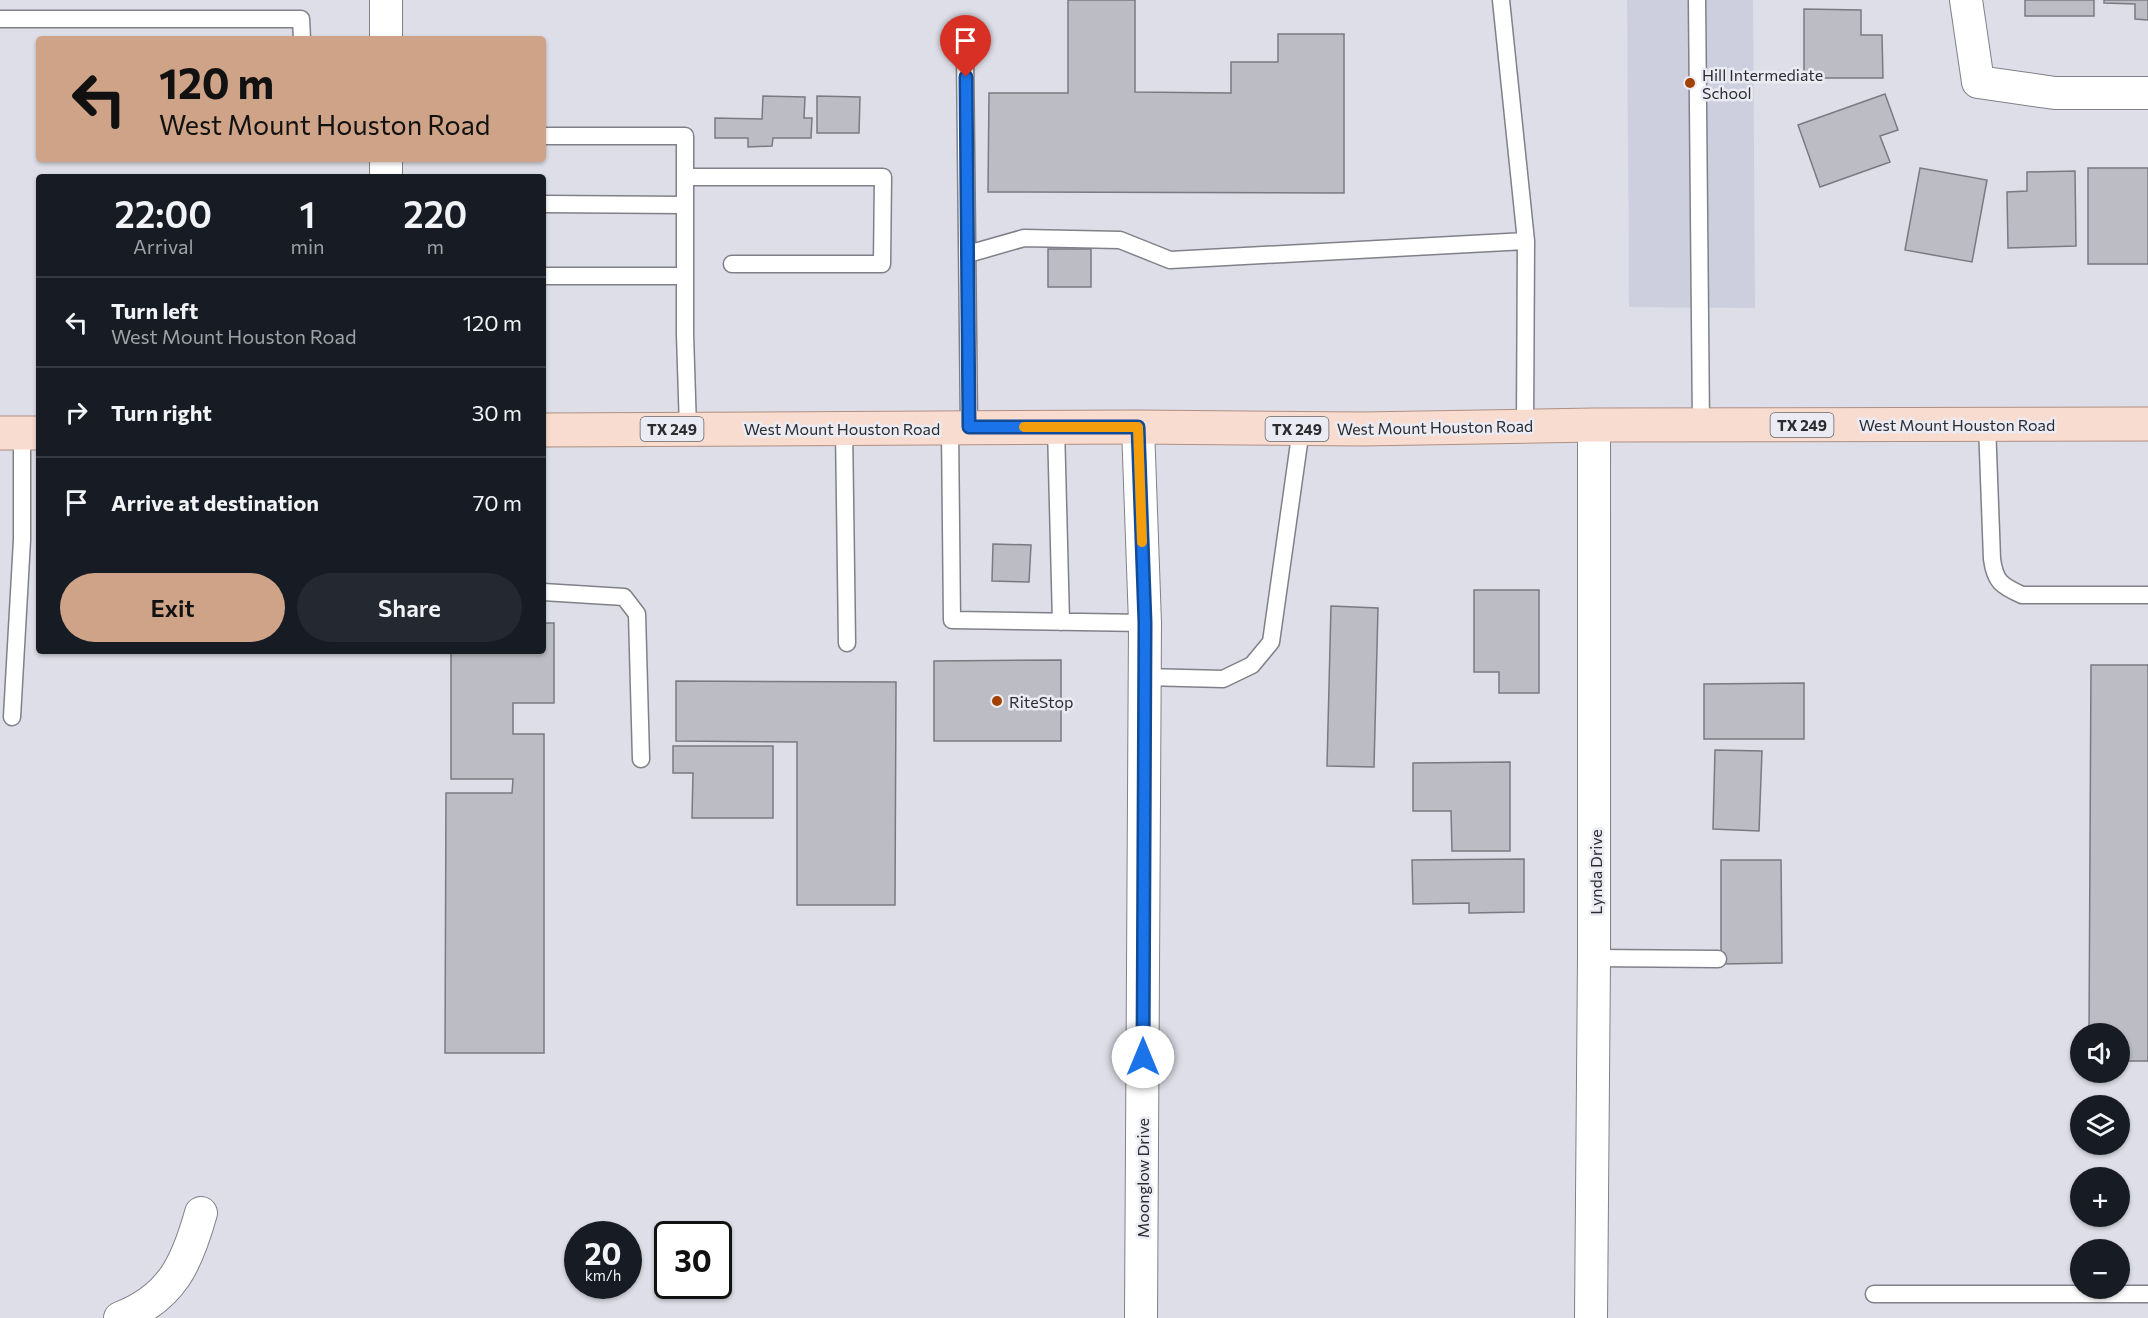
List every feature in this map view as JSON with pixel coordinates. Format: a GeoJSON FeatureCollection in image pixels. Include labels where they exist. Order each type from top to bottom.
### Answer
{"type":"FeatureCollection","features":[{"type":"Feature","properties":{"kind":"main road","name":"West Mount Houston Road"},"geometry":{"type":"LineString","coordinates":[[546,430],[1138,427],[1301,429],[1594,425],[2148,424]]}},
{"type":"Feature","properties":{"kind":"street"},"geometry":{"type":"LineString","coordinates":[[386,0],[386,36]]}},
{"type":"Feature","properties":{"kind":"street"},"geometry":{"type":"LineString","coordinates":[[1966,0],[1978,82],[2055,93],[2148,93]]}},
{"type":"Feature","properties":{"kind":"street","name":"Lynda Drive"},"geometry":{"type":"LineString","coordinates":[[1591,1318],[1594,425]]}},
{"type":"Feature","properties":{"kind":"street","name":"Moonglow Drive"},"geometry":{"type":"LineString","coordinates":[[1138,427],[1145,623],[1141,1318]]}},
{"type":"Feature","properties":{"kind":"street"},"geometry":{"type":"LineString","coordinates":[[120,1318],[132,1314],[169,1287],[190,1251],[201,1213]]}},
{"type":"Feature","properties":{"kind":"lane"},"geometry":{"type":"LineString","coordinates":[[1501,0],[1526,241],[1525,426]]}},
{"type":"Feature","properties":{"kind":"lane"},"geometry":{"type":"LineString","coordinates":[[1697,0],[1701,425]]}},
{"type":"Feature","properties":{"kind":"lane"},"geometry":{"type":"LineString","coordinates":[[0,19],[302,20],[302,36]]}},
{"type":"Feature","properties":{"kind":"lane"},"geometry":{"type":"LineString","coordinates":[[965,55],[968,254],[952,620],[1145,623]]}},
{"type":"Feature","properties":{"kind":"lane"},"geometry":{"type":"LineString","coordinates":[[546,136],[685,136],[688,429]]}},
{"type":"Feature","properties":{"kind":"lane"},"geometry":{"type":"LineString","coordinates":[[685,177],[883,177],[882,264],[732,264]]}},
{"type":"Feature","properties":{"kind":"lane"},"geometry":{"type":"LineString","coordinates":[[546,204],[685,205]]}},
{"type":"Feature","properties":{"kind":"lane"},"geometry":{"type":"LineString","coordinates":[[968,254],[1024,238],[1120,240],[1170,260],[1526,241]]}},
{"type":"Feature","properties":{"kind":"lane"},"geometry":{"type":"LineString","coordinates":[[546,276],[685,276]]}},
{"type":"Feature","properties":{"kind":"lane"},"geometry":{"type":"LineString","coordinates":[[1988,424],[1992,559],[1994,574],[2007,588],[2022,595],[2148,595]]}},
{"type":"Feature","properties":{"kind":"lane"},"geometry":{"type":"LineString","coordinates":[[844,428],[847,643]]}},
{"type":"Feature","properties":{"kind":"lane"},"geometry":{"type":"LineString","coordinates":[[1056,428],[1061,622]]}},
{"type":"Feature","properties":{"kind":"lane"},"geometry":{"type":"LineString","coordinates":[[1144,677],[1223,679],[1252,665],[1271,642],[1301,429]]}},
{"type":"Feature","properties":{"kind":"lane"},"geometry":{"type":"LineString","coordinates":[[12,717],[22,540],[20,433]]}},
{"type":"Feature","properties":{"kind":"lane"},"geometry":{"type":"LineString","coordinates":[[546,592],[624,597],[637,614],[641,759]]}},
{"type":"Feature","properties":{"kind":"lane"},"geometry":{"type":"LineString","coordinates":[[1594,958],[1718,959]]}},
{"type":"Feature","properties":{"kind":"lane"},"geometry":{"type":"LineString","coordinates":[[1874,1294],[2148,1294]]}},
{"type":"Feature","properties":{"kind":"shaded area","name":"Hill Intermediate School"},"geometry":{"type":"Polygon","coordinates":[[[1627,0],[1753,0],[1755,308],[1629,307],[1627,0]]]}},
{"type":"Feature","properties":{"kind":"building"},"geometry":{"type":"Polygon","coordinates":[[[1068,0],[1135,0],[1135,92],[1231,93],[1231,62],[1278,62],[1278,34],[1344,34],[1344,193],[988,192],[989,93],[1068,93],[1068,0]]]}},
{"type":"Feature","properties":{"kind":"building"},"geometry":{"type":"Polygon","coordinates":[[[2025,0],[2094,0],[2094,16],[2025,16],[2025,0]]]}},
{"type":"Feature","properties":{"kind":"building"},"geometry":{"type":"Polygon","coordinates":[[[2104,0],[2148,0],[2148,20],[2135,19],[2135,4],[2104,3],[2104,0]]]}},
{"type":"Feature","properties":{"kind":"building"},"geometry":{"type":"Polygon","coordinates":[[[1804,9],[1861,10],[1861,35],[1882,35],[1883,78],[1804,78],[1804,9]]]}},
{"type":"Feature","properties":{"kind":"building"},"geometry":{"type":"Polygon","coordinates":[[[1885,94],[1898,130],[1880,136],[1890,162],[1820,187],[1798,125],[1885,94]]]}},
{"type":"Feature","properties":{"kind":"building"},"geometry":{"type":"Polygon","coordinates":[[[763,96],[805,97],[804,118],[812,118],[811,138],[773,138],[772,146],[748,147],[748,138],[715,138],[715,118],[762,119],[763,96]]]}},
{"type":"Feature","properties":{"kind":"building"},"geometry":{"type":"Polygon","coordinates":[[[817,96],[860,97],[859,133],[817,133],[817,96]]]}},
{"type":"Feature","properties":{"kind":"building"},"geometry":{"type":"Polygon","coordinates":[[[1920,168],[1987,180],[1972,262],[1905,250],[1920,168]]]}},
{"type":"Feature","properties":{"kind":"building"},"geometry":{"type":"Polygon","coordinates":[[[2088,168],[2148,168],[2148,264],[2088,264],[2088,168]]]}},
{"type":"Feature","properties":{"kind":"building"},"geometry":{"type":"Polygon","coordinates":[[[2075,171],[2076,246],[2008,248],[2007,192],[2027,191],[2027,172],[2075,171]]]}},
{"type":"Feature","properties":{"kind":"building"},"geometry":{"type":"Polygon","coordinates":[[[1048,249],[1091,249],[1091,287],[1048,287],[1048,249]]]}},
{"type":"Feature","properties":{"kind":"building"},"geometry":{"type":"Polygon","coordinates":[[[993,544],[1031,545],[1029,582],[992,581],[993,544]]]}},
{"type":"Feature","properties":{"kind":"building"},"geometry":{"type":"Polygon","coordinates":[[[1474,590],[1539,590],[1539,693],[1499,693],[1499,672],[1474,672],[1474,590]]]}},
{"type":"Feature","properties":{"kind":"building"},"geometry":{"type":"Polygon","coordinates":[[[1331,606],[1378,608],[1374,767],[1327,766],[1331,606]]]}},
{"type":"Feature","properties":{"kind":"building"},"geometry":{"type":"Polygon","coordinates":[[[546,623],[554,623],[554,703],[513,703],[513,734],[544,734],[544,1053],[445,1053],[446,793],[512,793],[513,779],[451,779],[451,654],[546,654],[546,623]]]}},
{"type":"Feature","properties":{"kind":"building","name":"RiteStop"},"geometry":{"type":"Polygon","coordinates":[[[1061,660],[1061,741],[934,741],[934,661],[1061,660]]]}},
{"type":"Feature","properties":{"kind":"building"},"geometry":{"type":"Polygon","coordinates":[[[2091,665],[2148,665],[2148,1061],[2130,1061],[2130,1023],[2089,1023],[2091,665]]]}},
{"type":"Feature","properties":{"kind":"building"},"geometry":{"type":"Polygon","coordinates":[[[676,681],[896,682],[895,905],[797,905],[797,742],[676,741],[676,681]]]}},
{"type":"Feature","properties":{"kind":"building"},"geometry":{"type":"Polygon","coordinates":[[[1804,683],[1804,739],[1704,739],[1704,684],[1804,683]]]}},
{"type":"Feature","properties":{"kind":"building"},"geometry":{"type":"Polygon","coordinates":[[[673,746],[773,746],[773,818],[692,818],[693,773],[673,773],[673,746]]]}},
{"type":"Feature","properties":{"kind":"building"},"geometry":{"type":"Polygon","coordinates":[[[1715,750],[1762,751],[1759,831],[1713,829],[1715,750]]]}},
{"type":"Feature","properties":{"kind":"building"},"geometry":{"type":"Polygon","coordinates":[[[1510,762],[1510,851],[1452,851],[1451,811],[1413,811],[1413,763],[1510,762]]]}},
{"type":"Feature","properties":{"kind":"building"},"geometry":{"type":"Polygon","coordinates":[[[1524,859],[1524,912],[1469,913],[1469,903],[1413,904],[1412,860],[1524,859]]]}},
{"type":"Feature","properties":{"kind":"building"},"geometry":{"type":"Polygon","coordinates":[[[1721,860],[1781,860],[1782,963],[1721,964],[1721,860]]]}},
{"type":"Feature","properties":{"kind":"slow traffic"},"geometry":{"type":"LineString","coordinates":[[1024,427],[1138,427],[1142,542]]}},
{"type":"Feature","properties":{"kind":"place","name":"Hill Intermediate School"},"geometry":{"type":"Point","coordinates":[1690,83]}},
{"type":"Feature","properties":{"kind":"place","name":"RiteStop"},"geometry":{"type":"Point","coordinates":[997,701]}},
{"type":"Feature","properties":{"kind":"route"},"geometry":{"type":"LineString","coordinates":[[966,77],[969,427],[1138,427],[1145,623],[1143,1057]]}}]}
